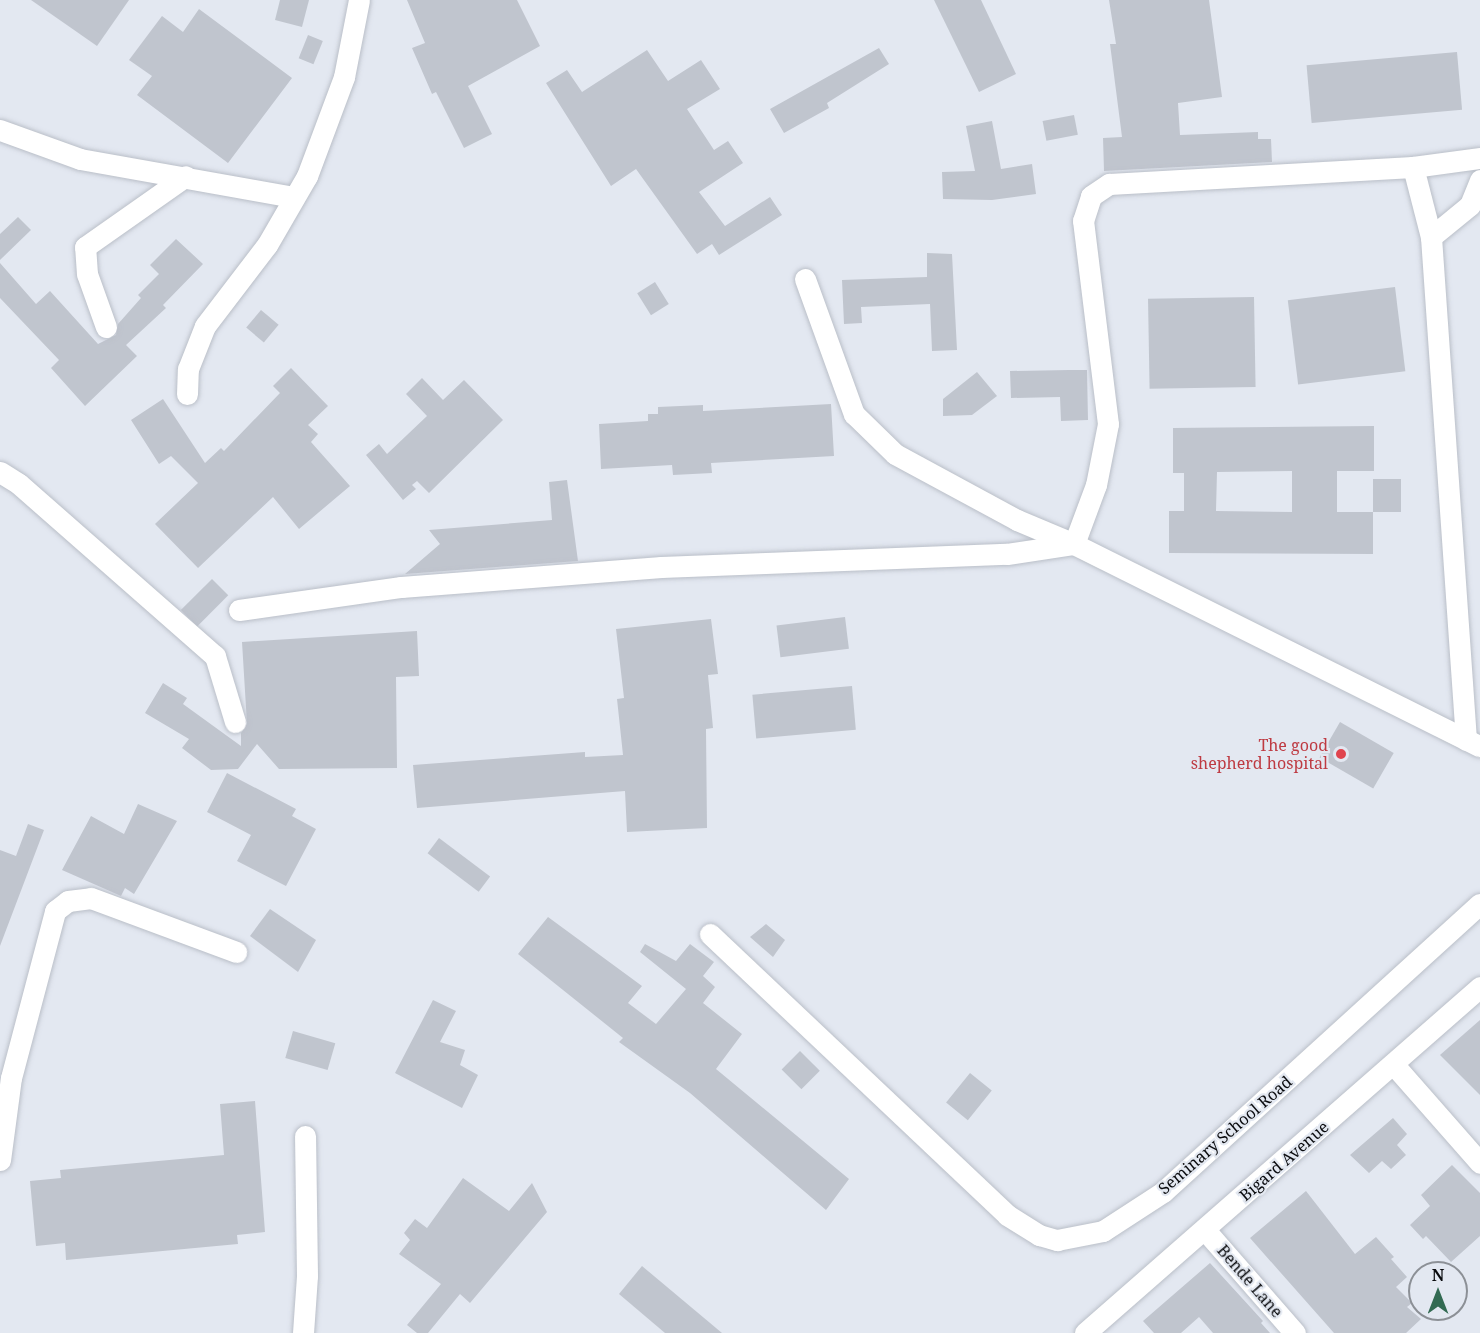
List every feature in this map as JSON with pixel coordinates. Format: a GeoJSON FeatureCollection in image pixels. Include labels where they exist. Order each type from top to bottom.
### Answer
{"type":"FeatureCollection","features":[{"type":"Feature","properties":{"kind":"street"},"geometry":{"type":"LineString","coordinates":[[187,394],[188,369],[205,326],[267,244],[307,176],[344,76],[359,0]]}},
{"type":"Feature","properties":{"kind":"street"},"geometry":{"type":"LineString","coordinates":[[0,130],[80,159],[186,176],[293,197]]}},
{"type":"Feature","properties":{"kind":"street"},"geometry":{"type":"LineString","coordinates":[[1074,544],[1096,485],[1108,424],[1083,221],[1091,196],[1109,184],[1413,167],[1480,158]]}},
{"type":"Feature","properties":{"kind":"street"},"geometry":{"type":"LineString","coordinates":[[1413,167],[1431,237],[1473,743]]}},
{"type":"Feature","properties":{"kind":"street"},"geometry":{"type":"LineString","coordinates":[[106,327],[87,274],[86,248],[186,176]]}},
{"type":"Feature","properties":{"kind":"street"},"geometry":{"type":"LineString","coordinates":[[1431,237],[1470,205],[1480,180]]}},
{"type":"Feature","properties":{"kind":"street"},"geometry":{"type":"LineString","coordinates":[[805,279],[854,414],[870,434],[895,454],[1017,519],[1074,544],[1473,743]]}},
{"type":"Feature","properties":{"kind":"street"},"geometry":{"type":"LineString","coordinates":[[0,472],[19,484],[215,656],[235,722]]}},
{"type":"Feature","properties":{"kind":"street"},"geometry":{"type":"LineString","coordinates":[[239,610],[401,587],[661,567],[1007,554],[1074,544]]}},
{"type":"Feature","properties":{"kind":"street"},"geometry":{"type":"LineString","coordinates":[[0,1160],[5,1074],[55,911],[68,901],[91,898],[236,952]]}},
{"type":"Feature","properties":{"kind":"street","name":"Seminary School Road"},"geometry":{"type":"LineString","coordinates":[[710,934],[1007,1215],[1040,1235],[1057,1240],[1103,1231],[1162,1192],[1480,904]]}},
{"type":"Feature","properties":{"kind":"street","name":"Bigard Avenue"},"geometry":{"type":"LineString","coordinates":[[1086,1333],[1394,1065],[1480,987]]}},
{"type":"Feature","properties":{"kind":"street"},"geometry":{"type":"LineString","coordinates":[[1394,1065],[1480,1163]]}},
{"type":"Feature","properties":{"kind":"street"},"geometry":{"type":"LineString","coordinates":[[303,1333],[307,1276],[305,1136]]}},
{"type":"Feature","properties":{"kind":"street","name":"Bende Lane"},"geometry":{"type":"LineString","coordinates":[[1205,1230],[1295,1333]]}},
{"type":"Feature","properties":{"kind":"building"},"geometry":{"type":"Polygon","coordinates":[[[31,0],[129,0],[97,46],[31,0]]]}},
{"type":"Feature","properties":{"kind":"building"},"geometry":{"type":"Polygon","coordinates":[[[280,0],[309,0],[302,27],[275,20],[280,0]]]}},
{"type":"Feature","properties":{"kind":"building"},"geometry":{"type":"Polygon","coordinates":[[[407,0],[517,0],[540,46],[468,86],[492,134],[464,148],[436,92],[432,94],[412,48],[425,43],[407,0]]]}},
{"type":"Feature","properties":{"kind":"building"},"geometry":{"type":"Polygon","coordinates":[[[934,0],[981,0],[1016,74],[979,92],[934,0]]]}},
{"type":"Feature","properties":{"kind":"building"},"geometry":{"type":"Polygon","coordinates":[[[1109,0],[1209,0],[1222,97],[1178,103],[1180,135],[1258,132],[1258,139],[1271,139],[1272,162],[1104,171],[1103,138],[1122,137],[1110,44],[1116,44],[1109,0]]]}},
{"type":"Feature","properties":{"kind":"building"},"geometry":{"type":"Polygon","coordinates":[[[199,9],[292,78],[228,163],[137,95],[152,76],[129,60],[162,16],[183,32],[199,9]]]}},
{"type":"Feature","properties":{"kind":"building"},"geometry":{"type":"Polygon","coordinates":[[[308,35],[323,41],[313,64],[299,58],[308,35]]]}},
{"type":"Feature","properties":{"kind":"building"},"geometry":{"type":"Polygon","coordinates":[[[879,48],[889,64],[827,103],[829,108],[784,133],[770,109],[879,48]]]}},
{"type":"Feature","properties":{"kind":"building"},"geometry":{"type":"Polygon","coordinates":[[[647,50],[668,81],[701,60],[720,89],[687,109],[714,150],[728,141],[743,163],[699,192],[725,226],[770,197],[782,215],[719,255],[712,244],[697,254],[636,169],[611,186],[546,83],[567,70],[582,92],[647,50]]]}},
{"type":"Feature","properties":{"kind":"building"},"geometry":{"type":"Polygon","coordinates":[[[1457,52],[1462,110],[1312,123],[1307,65],[1457,52]]]}},
{"type":"Feature","properties":{"kind":"building"},"geometry":{"type":"Polygon","coordinates":[[[1074,115],[1078,135],[1046,141],[1043,121],[1074,115]]]}},
{"type":"Feature","properties":{"kind":"building"},"geometry":{"type":"Polygon","coordinates":[[[992,121],[1001,169],[1032,164],[1036,194],[992,200],[943,199],[942,172],[975,171],[966,126],[992,121]]]}},
{"type":"Feature","properties":{"kind":"building"},"geometry":{"type":"Polygon","coordinates":[[[18,217],[31,230],[0,260],[0,234],[18,217]]]}},
{"type":"Feature","properties":{"kind":"building"},"geometry":{"type":"Polygon","coordinates":[[[176,239],[203,264],[163,305],[166,308],[126,345],[137,356],[85,406],[51,368],[59,360],[0,298],[0,263],[36,304],[50,291],[98,344],[116,335],[118,324],[141,298],[138,295],[159,274],[150,265],[176,239]]]}},
{"type":"Feature","properties":{"kind":"building"},"geometry":{"type":"Polygon","coordinates":[[[927,253],[952,254],[957,350],[932,351],[930,304],[861,307],[862,323],[844,324],[842,280],[927,277],[927,253]]]}},
{"type":"Feature","properties":{"kind":"building"},"geometry":{"type":"Polygon","coordinates":[[[655,282],[669,304],[651,315],[637,293],[655,282]]]}},
{"type":"Feature","properties":{"kind":"building"},"geometry":{"type":"Polygon","coordinates":[[[1395,287],[1405,371],[1298,385],[1288,300],[1395,287]]]}},
{"type":"Feature","properties":{"kind":"building"},"geometry":{"type":"Polygon","coordinates":[[[1254,297],[1256,387],[1150,389],[1148,299],[1254,297]]]}},
{"type":"Feature","properties":{"kind":"building"},"geometry":{"type":"Polygon","coordinates":[[[261,310],[279,325],[264,342],[246,328],[261,310]]]}},
{"type":"Feature","properties":{"kind":"building"},"geometry":{"type":"Polygon","coordinates":[[[291,368],[328,406],[308,425],[318,434],[311,442],[350,486],[299,529],[273,497],[198,568],[155,524],[198,483],[171,456],[159,464],[131,420],[163,399],[205,463],[221,448],[224,451],[280,393],[273,386],[291,368]]]}},
{"type":"Feature","properties":{"kind":"building"},"geometry":{"type":"Polygon","coordinates":[[[1087,370],[1088,420],[1061,421],[1060,397],[1011,398],[1010,371],[1087,370]]]}},
{"type":"Feature","properties":{"kind":"building"},"geometry":{"type":"Polygon","coordinates":[[[977,372],[997,396],[972,415],[943,416],[943,399],[977,372]]]}},
{"type":"Feature","properties":{"kind":"building"},"geometry":{"type":"Polygon","coordinates":[[[422,378],[443,400],[464,380],[503,420],[429,493],[417,481],[412,485],[416,489],[403,500],[366,455],[379,444],[387,454],[427,416],[406,394],[422,378]]]}},
{"type":"Feature","properties":{"kind":"building"},"geometry":{"type":"Polygon","coordinates":[[[831,404],[834,456],[711,463],[712,473],[673,475],[672,465],[601,469],[599,424],[648,421],[648,414],[658,414],[658,407],[703,405],[703,411],[831,404]]]}},
{"type":"Feature","properties":{"kind":"building"},"geometry":{"type":"Polygon","coordinates":[[[1374,426],[1374,471],[1337,471],[1337,512],[1373,512],[1373,554],[1169,553],[1169,511],[1184,511],[1184,473],[1173,473],[1173,428],[1374,426]],[[1292,471],[1217,472],[1216,511],[1292,512],[1292,471]]]}},
{"type":"Feature","properties":{"kind":"building"},"geometry":{"type":"Polygon","coordinates":[[[1373,479],[1401,479],[1401,512],[1373,512],[1373,479]]]}},
{"type":"Feature","properties":{"kind":"building"},"geometry":{"type":"Polygon","coordinates":[[[567,480],[578,561],[405,574],[440,544],[429,530],[552,520],[549,482],[567,480]]]}},
{"type":"Feature","properties":{"kind":"building"},"geometry":{"type":"Polygon","coordinates":[[[212,579],[228,595],[197,626],[181,610],[212,579]]]}},
{"type":"Feature","properties":{"kind":"building"},"geometry":{"type":"Polygon","coordinates":[[[845,617],[849,649],[780,657],[777,625],[845,617]]]}},
{"type":"Feature","properties":{"kind":"building"},"geometry":{"type":"Polygon","coordinates":[[[711,619],[718,674],[708,675],[713,728],[706,729],[707,828],[627,832],[625,791],[417,808],[413,765],[585,752],[585,757],[623,755],[617,699],[624,698],[616,629],[711,619]]]}},
{"type":"Feature","properties":{"kind":"building"},"geometry":{"type":"Polygon","coordinates":[[[417,631],[419,676],[396,677],[397,768],[279,769],[257,744],[238,769],[211,770],[182,748],[189,739],[145,713],[163,683],[187,698],[183,704],[241,746],[241,733],[247,724],[242,642],[417,631]]]}},
{"type":"Feature","properties":{"kind":"building"},"geometry":{"type":"Polygon","coordinates":[[[852,686],[856,730],[756,739],[752,695],[852,686]]]}},
{"type":"Feature","properties":{"kind":"building"},"geometry":{"type":"Polygon","coordinates":[[[1340,722],[1394,753],[1373,789],[1320,758],[1340,722]]]}},
{"type":"Feature","properties":{"kind":"building"},"geometry":{"type":"Polygon","coordinates":[[[227,773],[296,809],[292,816],[316,829],[286,886],[237,861],[251,835],[207,812],[227,773]]]}},
{"type":"Feature","properties":{"kind":"building"},"geometry":{"type":"Polygon","coordinates":[[[138,804],[177,821],[134,894],[125,888],[121,896],[62,870],[91,816],[124,834],[138,804]]]}},
{"type":"Feature","properties":{"kind":"building"},"geometry":{"type":"Polygon","coordinates":[[[28,824],[44,830],[0,946],[0,850],[16,856],[28,824]]]}},
{"type":"Feature","properties":{"kind":"building"},"geometry":{"type":"Polygon","coordinates":[[[439,838],[490,877],[479,892],[428,853],[439,838]]]}},
{"type":"Feature","properties":{"kind":"building"},"geometry":{"type":"Polygon","coordinates":[[[270,909],[316,940],[298,972],[250,936],[270,909]]]}},
{"type":"Feature","properties":{"kind":"building"},"geometry":{"type":"Polygon","coordinates":[[[548,917],[642,986],[628,1003],[656,1024],[686,989],[640,952],[645,944],[676,961],[690,944],[714,962],[703,976],[715,987],[703,1003],[742,1034],[716,1069],[849,1179],[826,1210],[690,1093],[619,1042],[623,1038],[518,954],[548,917]]]}},
{"type":"Feature","properties":{"kind":"building"},"geometry":{"type":"Polygon","coordinates":[[[766,924],[785,940],[773,957],[750,937],[766,924]]]}},
{"type":"Feature","properties":{"kind":"building"},"geometry":{"type":"Polygon","coordinates":[[[433,1000],[456,1011],[440,1042],[465,1050],[460,1065],[478,1075],[462,1108],[395,1073],[433,1000]]]}},
{"type":"Feature","properties":{"kind":"building"},"geometry":{"type":"Polygon","coordinates":[[[1480,1020],[1480,1095],[1440,1055],[1480,1020]]]}},
{"type":"Feature","properties":{"kind":"building"},"geometry":{"type":"Polygon","coordinates":[[[293,1031],[335,1043],[328,1070],[285,1058],[293,1031]]]}},
{"type":"Feature","properties":{"kind":"building"},"geometry":{"type":"Polygon","coordinates":[[[800,1051],[820,1071],[801,1089],[782,1069],[800,1051]]]}},
{"type":"Feature","properties":{"kind":"building"},"geometry":{"type":"Polygon","coordinates":[[[970,1073],[992,1091],[968,1120],[946,1103],[970,1073]]]}},
{"type":"Feature","properties":{"kind":"building"},"geometry":{"type":"Polygon","coordinates":[[[255,1101],[265,1232],[237,1235],[238,1244],[66,1260],[65,1243],[36,1246],[30,1181],[61,1178],[60,1170],[224,1155],[220,1104],[255,1101]]]}},
{"type":"Feature","properties":{"kind":"building"},"geometry":{"type":"Polygon","coordinates":[[[1393,1118],[1407,1134],[1397,1145],[1406,1155],[1391,1169],[1382,1161],[1369,1173],[1350,1155],[1393,1118]]]}},
{"type":"Feature","properties":{"kind":"building"},"geometry":{"type":"Polygon","coordinates":[[[1452,1165],[1480,1193],[1480,1236],[1452,1261],[1426,1236],[1423,1239],[1410,1225],[1430,1206],[1421,1195],[1452,1165]]]}},
{"type":"Feature","properties":{"kind":"building"},"geometry":{"type":"Polygon","coordinates":[[[463,1178],[509,1211],[532,1183],[547,1212],[470,1303],[460,1294],[428,1333],[417,1333],[407,1325],[441,1284],[399,1254],[410,1240],[404,1233],[415,1219],[427,1228],[463,1178]]]}},
{"type":"Feature","properties":{"kind":"building"},"geometry":{"type":"Polygon","coordinates":[[[1306,1191],[1355,1254],[1376,1237],[1394,1257],[1391,1259],[1407,1277],[1396,1287],[1408,1299],[1408,1321],[1419,1321],[1406,1333],[1334,1333],[1250,1238],[1306,1191]]]}},
{"type":"Feature","properties":{"kind":"building"},"geometry":{"type":"Polygon","coordinates":[[[1210,1263],[1263,1321],[1261,1323],[1270,1333],[1213,1333],[1199,1317],[1181,1333],[1154,1333],[1143,1321],[1210,1263]]]}},
{"type":"Feature","properties":{"kind":"building"},"geometry":{"type":"Polygon","coordinates":[[[642,1266],[722,1333],[665,1333],[619,1294],[642,1266]]]}},
{"type":"Feature","properties":{"kind":"place","name":"The good shepherd hospital"},"geometry":{"type":"Point","coordinates":[1341,754]}}]}
